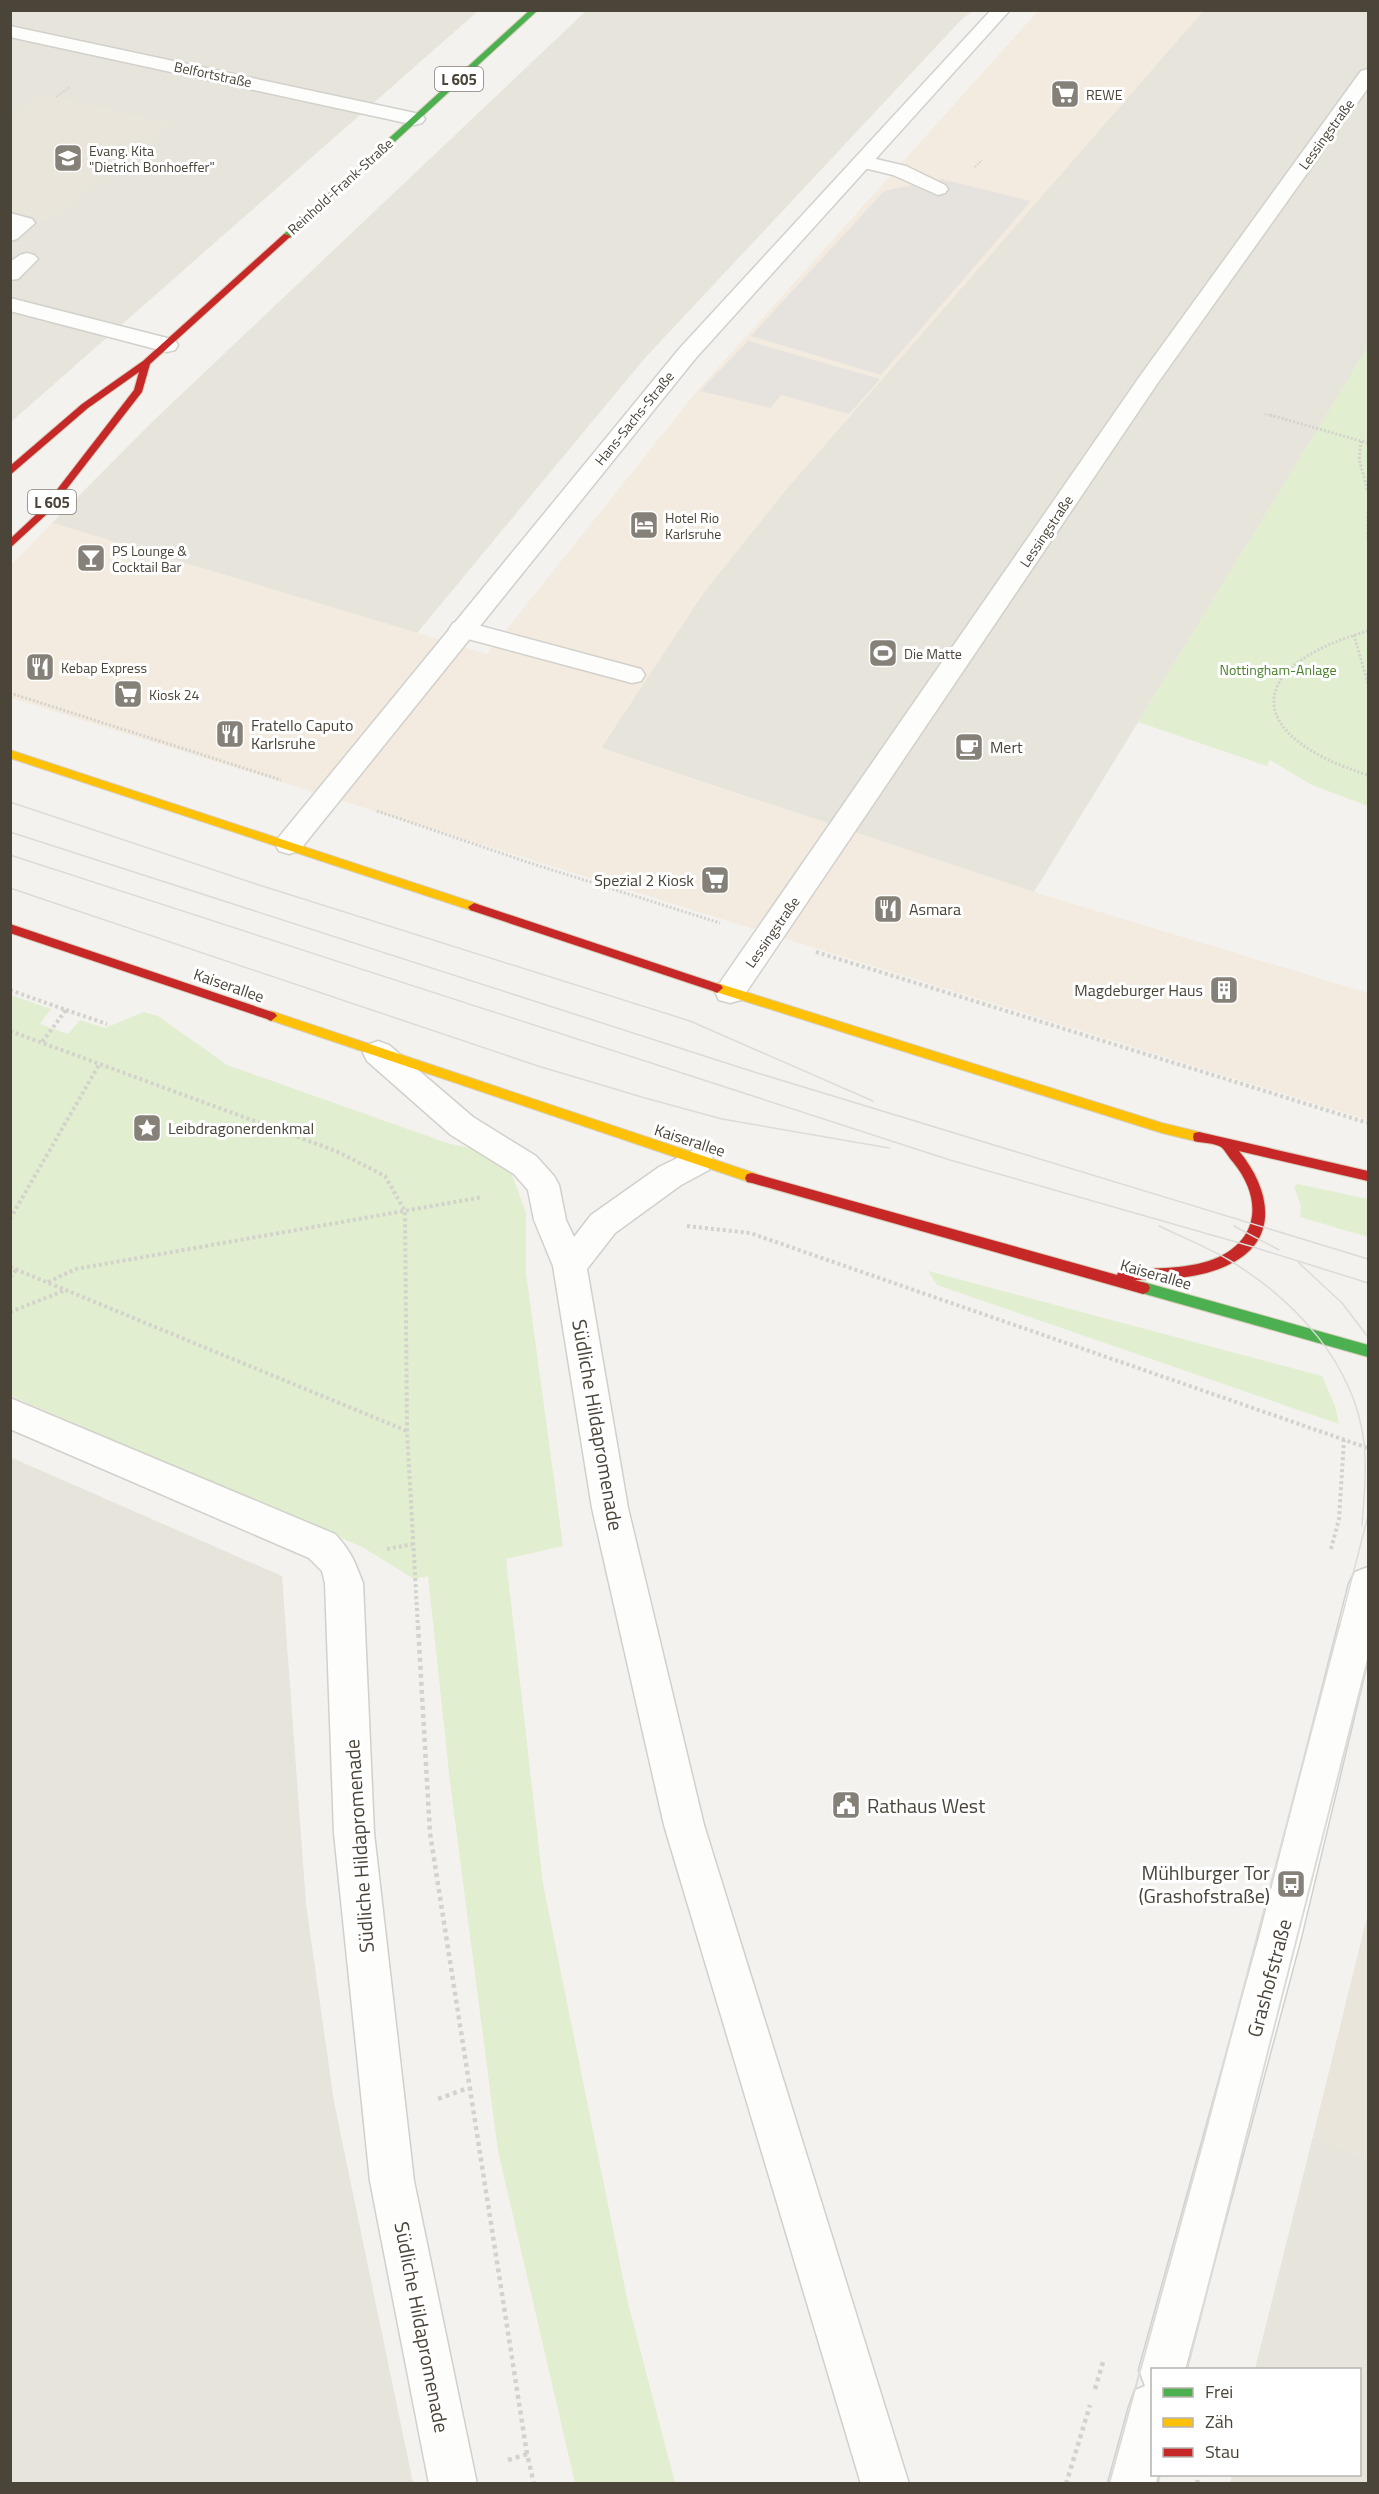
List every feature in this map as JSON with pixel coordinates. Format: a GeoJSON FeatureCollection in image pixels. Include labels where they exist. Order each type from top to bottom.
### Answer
{"type":"FeatureCollection","features":[{"type":"Feature","properties":{"kind":"main road","name":"Reinhold-Frank-Straße"},"geometry":{"type":"LineString","coordinates":[[10,472],[85,406],[146,363],[167,345],[535,10]]}},
{"type":"Feature","properties":{"kind":"main road","name":"L 605"},"geometry":{"type":"LineString","coordinates":[[10,545],[45,511],[139,390],[146,363]]}},
{"type":"Feature","properties":{"kind":"main road"},"geometry":{"type":"LineString","coordinates":[[10,754],[289,844],[730,992],[1162,1128],[1368,1176]]}},
{"type":"Feature","properties":{"kind":"main road","name":"Kaiserallee"},"geometry":{"type":"LineString","coordinates":[[10,928],[698,1161],[870,1212],[1368,1351]]}},
{"type":"Feature","properties":{"kind":"main road"},"geometry":{"type":"LineString","coordinates":[[1104,1276],[1202,1268],[1228,1260],[1250,1246],[1259,1226],[1260,1204],[1251,1177],[1226,1144]]}},
{"type":"Feature","properties":{"kind":"street","name":"Hans-Sachs-Straße"},"geometry":{"type":"LineString","coordinates":[[289,844],[687,354],[1000,10]]}},
{"type":"Feature","properties":{"kind":"street","name":"Belfortstraße"},"geometry":{"type":"LineString","coordinates":[[10,31],[415,119]]}},
{"type":"Feature","properties":{"kind":"street","name":"Lessingstraße"},"geometry":{"type":"LineString","coordinates":[[730,992],[1148,381],[1368,75]]}},
{"type":"Feature","properties":{"kind":"street"},"geometry":{"type":"LineString","coordinates":[[863,162],[899,170],[938,189]]}},
{"type":"Feature","properties":{"kind":"street"},"geometry":{"type":"LineString","coordinates":[[10,219],[25,223],[10,235]]}},
{"type":"Feature","properties":{"kind":"street"},"geometry":{"type":"LineString","coordinates":[[10,274],[27,259]]}},
{"type":"Feature","properties":{"kind":"street"},"geometry":{"type":"LineString","coordinates":[[10,304],[167,345]]}},
{"type":"Feature","properties":{"kind":"street"},"geometry":{"type":"LineString","coordinates":[[462,629],[632,675]]}},
{"type":"Feature","properties":{"kind":"street"},"geometry":{"type":"LineString","coordinates":[[378,1053],[462,1126],[525,1165],[543,1185]]}},
{"type":"Feature","properties":{"kind":"street"},"geometry":{"type":"LineString","coordinates":[[570,1266],[603,1224],[670,1176],[698,1161]]}},
{"type":"Feature","properties":{"kind":"street","name":"Südliche Hildapromenade"},"geometry":{"type":"LineString","coordinates":[[543,1185],[550,1220],[570,1266],[610,1508],[684,1825],[885,2484]]}},
{"type":"Feature","properties":{"kind":"street","name":"Südliche Hildapromenade"},"geometry":{"type":"LineString","coordinates":[[10,1413],[322,1546],[337,1562],[344,1583],[354,1833],[392,2181],[453,2484]]}},
{"type":"Feature","properties":{"kind":"street","name":"Grashofstraße"},"geometry":{"type":"LineString","coordinates":[[1163,2368],[1280,1937],[1368,1584]]}},
{"type":"Feature","properties":{"kind":"street"},"geometry":{"type":"LineString","coordinates":[[1132,2484],[1151,2411]]}},
{"type":"Feature","properties":{"kind":"path"},"geometry":{"type":"LineString","coordinates":[[1265,414],[1368,443]]}},
{"type":"Feature","properties":{"kind":"path"},"geometry":{"type":"LineString","coordinates":[[1361,441],[1359,459],[1368,492]]}},
{"type":"Feature","properties":{"kind":"path"},"geometry":{"type":"LineString","coordinates":[[1368,512],[1368,541]]}},
{"type":"Feature","properties":{"kind":"path"},"geometry":{"type":"LineString","coordinates":[[1368,631],[1312,651],[1286,671],[1276,689],[1273,709],[1286,731],[1307,750],[1340,766],[1368,775]]}},
{"type":"Feature","properties":{"kind":"path"},"geometry":{"type":"LineString","coordinates":[[1354,635],[1368,684]]}},
{"type":"Feature","properties":{"kind":"path"},"geometry":{"type":"LineString","coordinates":[[10,693],[328,795],[527,862],[1368,1123]]}},
{"type":"Feature","properties":{"kind":"path"},"geometry":{"type":"LineString","coordinates":[[10,990],[107,1024]]}},
{"type":"Feature","properties":{"kind":"path"},"geometry":{"type":"LineString","coordinates":[[42,1042],[66,1010]]}},
{"type":"Feature","properties":{"kind":"path"},"geometry":{"type":"LineString","coordinates":[[10,1031],[336,1151],[385,1176],[405,1211],[407,1431],[430,1833],[480,2169],[527,2454],[534,2484]]}},
{"type":"Feature","properties":{"kind":"path"},"geometry":{"type":"LineString","coordinates":[[10,1219],[100,1063]]}},
{"type":"Feature","properties":{"kind":"path"},"geometry":{"type":"LineString","coordinates":[[48,1282],[76,1269],[543,1185]]}},
{"type":"Feature","properties":{"kind":"path"},"geometry":{"type":"LineString","coordinates":[[631,1206],[674,1224],[750,1233],[1368,1448]]}},
{"type":"Feature","properties":{"kind":"path"},"geometry":{"type":"LineString","coordinates":[[10,1267],[407,1431]]}},
{"type":"Feature","properties":{"kind":"path"},"geometry":{"type":"LineString","coordinates":[[10,1277],[17,1269]]}},
{"type":"Feature","properties":{"kind":"path"},"geometry":{"type":"LineString","coordinates":[[10,1312],[67,1290]]}},
{"type":"Feature","properties":{"kind":"path"},"geometry":{"type":"LineString","coordinates":[[1330,1551],[1339,1519],[1344,1440]]}},
{"type":"Feature","properties":{"kind":"shaded area"},"geometry":{"type":"Polygon","coordinates":[[[587,10],[973,11],[962,19],[645,358],[417,633],[52,523],[150,424],[587,10]]]}},
{"type":"Feature","properties":{"kind":"shaded area"},"geometry":{"type":"Polygon","coordinates":[[[11,11],[478,11],[11,422],[11,11]]]}},
{"type":"Feature","properties":{"kind":"shaded area"},"geometry":{"type":"Polygon","coordinates":[[[1038,11],[1203,11],[788,487],[704,592],[601,748],[1034,892],[1368,993],[1368,1120],[11,698],[11,565],[52,523],[487,654],[697,391],[1038,11]]]}},
{"type":"Feature","properties":{"kind":"shaded area"},"geometry":{"type":"Polygon","coordinates":[[[1203,11],[1368,11],[1368,347],[1034,892],[601,748],[704,592],[788,487],[1203,11]]]}},
{"type":"Feature","properties":{"kind":"shaded area","name":"Evang. Kita \"Dietrich Bonhoeffer\""},"geometry":{"type":"Polygon","coordinates":[[[41,94],[168,123],[49,220],[11,210],[11,117],[41,94]]]}},
{"type":"Feature","properties":{"kind":"shaded area"},"geometry":{"type":"Polygon","coordinates":[[[941,179],[1031,201],[881,375],[751,336],[884,191],[941,179]]]}},
{"type":"Feature","properties":{"kind":"shaded area"},"geometry":{"type":"Polygon","coordinates":[[[748,341],[880,379],[849,414],[781,395],[771,408],[700,391],[748,341]]]}},
{"type":"Feature","properties":{"kind":"shaded area"},"geometry":{"type":"Polygon","coordinates":[[[10,1457],[282,1576],[306,1904],[334,2102],[413,2483],[11,2483],[10,1457]]]}},
{"type":"Feature","properties":{"kind":"shaded area"},"geometry":{"type":"Polygon","coordinates":[[[1368,1913],[1368,2160],[1313,2136],[1368,1913]]]}},
{"type":"Feature","properties":{"kind":"shaded area"},"geometry":{"type":"Polygon","coordinates":[[[1313,2136],[1368,2160],[1368,2483],[1230,2483],[1232,2476],[1361,2476],[1361,2368],[1255,2368],[1313,2136]]]}},
{"type":"Feature","properties":{"kind":"green space","name":"Nottingham-Anlage"},"geometry":{"type":"Polygon","coordinates":[[[1368,347],[1368,806],[1312,785],[1270,760],[1267,766],[1138,722],[1368,347]]]}},
{"type":"Feature","properties":{"kind":"green space"},"geometry":{"type":"Polygon","coordinates":[[[11,995],[51,1009],[40,1024],[68,1034],[80,1020],[105,1028],[144,1012],[158,1016],[227,1065],[447,1143],[478,1150],[511,1172],[526,1213],[526,1273],[563,1546],[506,1559],[543,1884],[628,2303],[675,2483],[575,2483],[498,2151],[450,1782],[428,1576],[414,1579],[362,1547],[11,1396],[11,995]]]}},
{"type":"Feature","properties":{"kind":"green space"},"geometry":{"type":"Polygon","coordinates":[[[1298,1184],[1368,1199],[1368,1237],[1300,1217],[1301,1206],[1294,1186],[1298,1184]]]}},
{"type":"Feature","properties":{"kind":"green space"},"geometry":{"type":"Polygon","coordinates":[[[928,1271],[1322,1376],[1335,1406],[1339,1424],[937,1285],[928,1271]]]}},
{"type":"Feature","properties":{"kind":"tram line"},"geometry":{"type":"LineString","coordinates":[[10,802],[256,884],[690,1021],[873,1101]]}},
{"type":"Feature","properties":{"kind":"tram line"},"geometry":{"type":"LineString","coordinates":[[10,832],[751,1071],[1368,1259]]}},
{"type":"Feature","properties":{"kind":"tram line"},"geometry":{"type":"LineString","coordinates":[[10,855],[950,1160],[1250,1246],[1368,1283]]}},
{"type":"Feature","properties":{"kind":"tram line"},"geometry":{"type":"LineString","coordinates":[[10,888],[538,1066],[645,1098],[722,1119],[889,1148]]}},
{"type":"Feature","properties":{"kind":"tram line"},"geometry":{"type":"LineString","coordinates":[[1159,1226],[1221,1255],[1253,1276],[1277,1294],[1318,1336],[1348,1386],[1358,1413],[1365,1452],[1362,1525]]}},
{"type":"Feature","properties":{"kind":"tram line"},"geometry":{"type":"LineString","coordinates":[[1234,1226],[1279,1250]]}},
{"type":"Feature","properties":{"kind":"tram line"},"geometry":{"type":"LineString","coordinates":[[1299,1263],[1342,1303],[1368,1337]]}},
{"type":"Feature","properties":{"kind":"tram line"},"geometry":{"type":"LineString","coordinates":[[1339,1628],[1368,1516]]}},
{"type":"Feature","properties":{"kind":"tram line"},"geometry":{"type":"LineString","coordinates":[[1109,2484],[1204,2138],[1339,1626]]}},
{"type":"Feature","properties":{"kind":"tram line"},"geometry":{"type":"LineString","coordinates":[[1188,2368],[1368,1659]]}},
{"type":"Feature","properties":{"kind":"tram line"},"geometry":{"type":"LineString","coordinates":[[1158,2484],[1160,2476]]}},
{"type":"Feature","properties":{"kind":"traffic: fast"},"geometry":{"type":"LineString","coordinates":[[287,236],[535,10]]}},
{"type":"Feature","properties":{"kind":"traffic: fast"},"geometry":{"type":"LineString","coordinates":[[1143,1288],[1368,1351]]}},
{"type":"Feature","properties":{"kind":"traffic: slow"},"geometry":{"type":"LineString","coordinates":[[10,754],[474,907]]}},
{"type":"Feature","properties":{"kind":"traffic: slow"},"geometry":{"type":"LineString","coordinates":[[717,988],[1162,1128],[1199,1137]]}},
{"type":"Feature","properties":{"kind":"traffic: slow"},"geometry":{"type":"LineString","coordinates":[[271,1016],[752,1178]]}},
{"type":"Feature","properties":{"kind":"traffic: jam"},"geometry":{"type":"LineString","coordinates":[[10,472],[85,406],[146,363],[287,236]]}},
{"type":"Feature","properties":{"kind":"traffic: jam"},"geometry":{"type":"LineString","coordinates":[[10,545],[45,511],[139,390],[146,363]]}},
{"type":"Feature","properties":{"kind":"traffic: jam"},"geometry":{"type":"LineString","coordinates":[[474,907],[717,988]]}},
{"type":"Feature","properties":{"kind":"traffic: jam"},"geometry":{"type":"LineString","coordinates":[[10,928],[271,1016]]}},
{"type":"Feature","properties":{"kind":"traffic: jam"},"geometry":{"type":"LineString","coordinates":[[1199,1137],[1368,1176]]}},
{"type":"Feature","properties":{"kind":"traffic: jam"},"geometry":{"type":"LineString","coordinates":[[1124,1275],[1203,1268],[1222,1262],[1238,1253],[1250,1240],[1259,1216],[1257,1193],[1248,1173],[1226,1144]]}},
{"type":"Feature","properties":{"kind":"traffic: jam"},"geometry":{"type":"LineString","coordinates":[[752,1178],[1143,1288]]}},
{"type":"Feature","properties":{"kind":"place","name":"REWE"},"geometry":{"type":"Point","coordinates":[1065,94]}},
{"type":"Feature","properties":{"kind":"place","name":"Evang. Kita \"Dietrich Bonhoeffer\""},"geometry":{"type":"Point","coordinates":[68,158]}},
{"type":"Feature","properties":{"kind":"place","name":"Hotel Rio Karlsruhe"},"geometry":{"type":"Point","coordinates":[644,525]}},
{"type":"Feature","properties":{"kind":"place","name":"PS Lounge & Cocktail Bar"},"geometry":{"type":"Point","coordinates":[91,558]}},
{"type":"Feature","properties":{"kind":"place","name":"Die Matte"},"geometry":{"type":"Point","coordinates":[883,653]}},
{"type":"Feature","properties":{"kind":"place","name":"Kebap Express"},"geometry":{"type":"Point","coordinates":[40,667]}},
{"type":"Feature","properties":{"kind":"place","name":"Kiosk 24"},"geometry":{"type":"Point","coordinates":[128,694]}},
{"type":"Feature","properties":{"kind":"place","name":"Fratello Caputo Karlsruhe"},"geometry":{"type":"Point","coordinates":[230,734]}},
{"type":"Feature","properties":{"kind":"place","name":"Mert"},"geometry":{"type":"Point","coordinates":[969,747]}},
{"type":"Feature","properties":{"kind":"place","name":"Spezial 2 Kiosk"},"geometry":{"type":"Point","coordinates":[715,880]}},
{"type":"Feature","properties":{"kind":"place","name":"Asmara"},"geometry":{"type":"Point","coordinates":[888,909]}},
{"type":"Feature","properties":{"kind":"place","name":"Magdeburger Haus"},"geometry":{"type":"Point","coordinates":[1224,990]}},
{"type":"Feature","properties":{"kind":"place","name":"Leibdragonerdenkmal"},"geometry":{"type":"Point","coordinates":[147,1128]}},
{"type":"Feature","properties":{"kind":"place","name":"Rathaus West"},"geometry":{"type":"Point","coordinates":[846,1805]}},
{"type":"Feature","properties":{"kind":"place","name":"Mühlburger Tor (Grashofstraße)"},"geometry":{"type":"Point","coordinates":[1291,1884]}}]}
